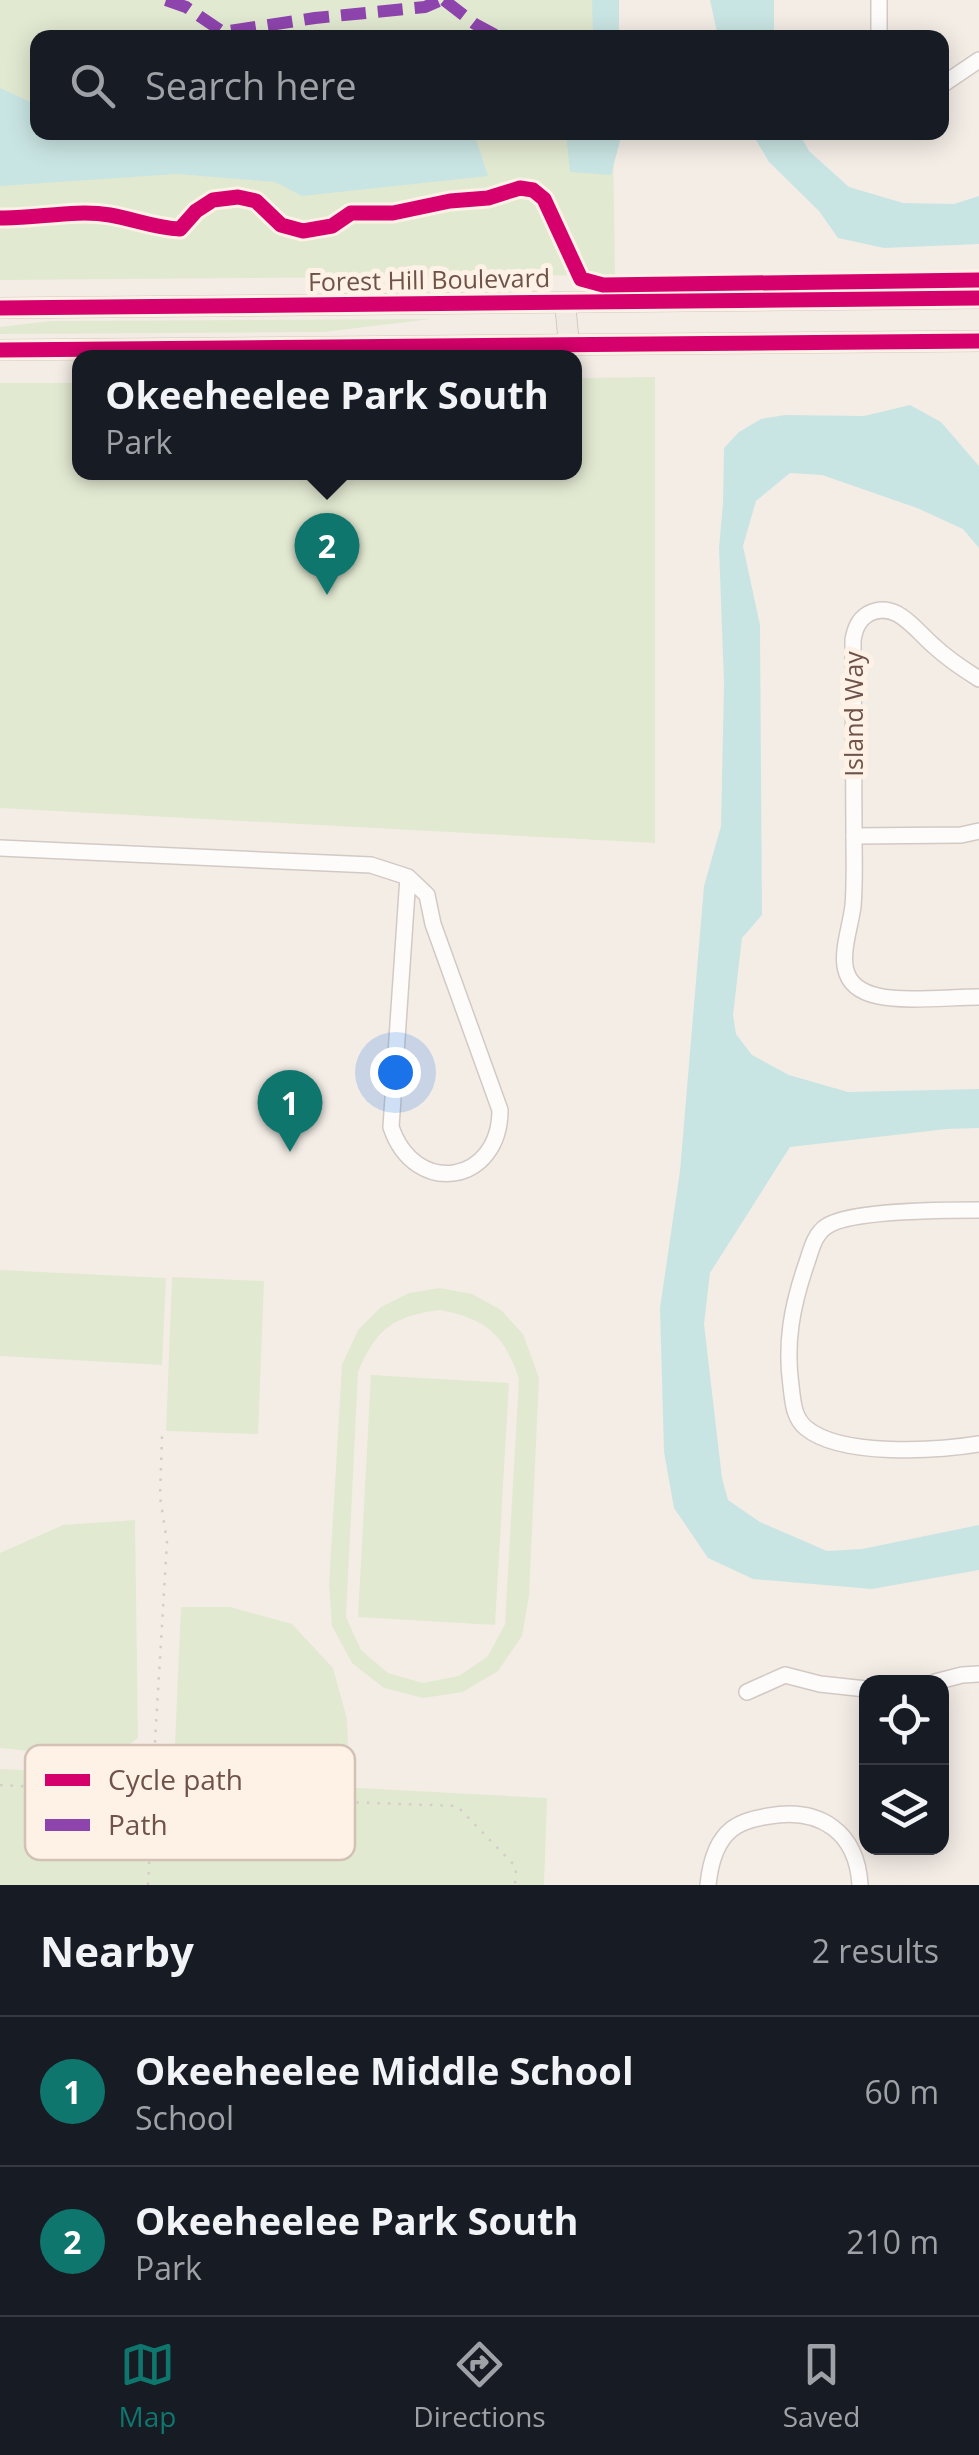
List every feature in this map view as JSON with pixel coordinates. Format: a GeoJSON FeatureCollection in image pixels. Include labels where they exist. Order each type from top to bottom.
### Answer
{"type":"FeatureCollection","features":[{"type":"Feature","properties":{"kind":"main road","name":"Forest Hill Boulevard"},"geometry":{"type":"LineString","coordinates":[[0,308],[979,298]]}},
{"type":"Feature","properties":{"kind":"main road"},"geometry":{"type":"LineString","coordinates":[[566,303],[569,345]]}},
{"type":"Feature","properties":{"kind":"main road"},"geometry":{"type":"LineString","coordinates":[[0,350],[979,341]]}},
{"type":"Feature","properties":{"kind":"street"},"geometry":{"type":"LineString","coordinates":[[879,0],[879,30]]}},
{"type":"Feature","properties":{"kind":"street"},"geometry":{"type":"LineString","coordinates":[[949,80],[979,60]]}},
{"type":"Feature","properties":{"kind":"street","name":"Island Way"},"geometry":{"type":"LineString","coordinates":[[979,680],[949,660],[894,612],[871,612],[855,629],[852,912],[843,950],[843,962],[852,981],[864,991],[886,998],[979,997]]}},
{"type":"Feature","properties":{"kind":"street"},"geometry":{"type":"LineString","coordinates":[[854,836],[960,835],[979,831]]}},
{"type":"Feature","properties":{"kind":"street"},"geometry":{"type":"LineString","coordinates":[[0,848],[371,865],[408,877],[427,896],[433,924],[500,1110],[495,1143],[484,1157],[454,1173],[421,1168],[396,1144],[391,1127],[408,877]]}},
{"type":"Feature","properties":{"kind":"street"},"geometry":{"type":"LineString","coordinates":[[979,1210],[864,1215],[830,1224],[820,1231],[795,1296],[788,1350],[794,1407],[798,1418],[816,1434],[866,1447],[905,1450],[979,1444]]}},
{"type":"Feature","properties":{"kind":"street"},"geometry":{"type":"LineString","coordinates":[[949,1678],[979,1674]]}},
{"type":"Feature","properties":{"kind":"street"},"geometry":{"type":"LineString","coordinates":[[747,1692],[784,1675],[859,1688]]}},
{"type":"Feature","properties":{"kind":"street"},"geometry":{"type":"LineString","coordinates":[[708,1885],[717,1848],[731,1829],[753,1818],[784,1813],[816,1818],[836,1829],[853,1849],[860,1885]]}},
{"type":"Feature","properties":{"kind":"path"},"geometry":{"type":"LineString","coordinates":[[155,1745],[168,1542],[160,1496],[162,1436]]}},
{"type":"Feature","properties":{"kind":"path"},"geometry":{"type":"LineString","coordinates":[[0,1785],[25,1786]]}},
{"type":"Feature","properties":{"kind":"path"},"geometry":{"type":"LineString","coordinates":[[355,1802],[458,1806],[516,1867],[514,1885]]}},
{"type":"Feature","properties":{"kind":"path"},"geometry":{"type":"LineString","coordinates":[[148,1885],[149,1860]]}},
{"type":"Feature","properties":{"kind":"green space"},"geometry":{"type":"Polygon","coordinates":[[[0,0],[612,0],[612,30],[30,30],[30,140],[613,140],[615,275],[0,280],[0,0]]]}},
{"type":"Feature","properties":{"kind":"green space"},"geometry":{"type":"Polygon","coordinates":[[[431,319],[324,332],[0,334],[0,327],[51,321],[431,319]]]}},
{"type":"Feature","properties":{"kind":"green space"},"geometry":{"type":"Polygon","coordinates":[[[655,377],[655,843],[0,808],[0,383],[72,383],[72,480],[582,480],[582,378],[655,377]]]}},
{"type":"Feature","properties":{"kind":"green space"},"geometry":{"type":"Polygon","coordinates":[[[0,1270],[166,1278],[162,1365],[0,1356],[0,1270]]]}},
{"type":"Feature","properties":{"kind":"green space"},"geometry":{"type":"Polygon","coordinates":[[[172,1277],[264,1281],[258,1434],[166,1431],[172,1277]]]}},
{"type":"Feature","properties":{"kind":"green space"},"geometry":{"type":"Polygon","coordinates":[[[440,1288],[472,1294],[501,1310],[523,1334],[539,1378],[529,1596],[522,1636],[498,1671],[463,1692],[423,1698],[384,1688],[352,1663],[332,1626],[329,1585],[342,1365],[358,1330],[381,1307],[409,1293],[440,1288]],[[440,1310],[410,1316],[388,1327],[372,1345],[358,1372],[346,1617],[361,1650],[388,1673],[423,1683],[459,1676],[488,1656],[505,1624],[519,1379],[507,1350],[491,1331],[470,1318],[440,1310]]]}},
{"type":"Feature","properties":{"kind":"green space"},"geometry":{"type":"Polygon","coordinates":[[[371,1375],[509,1383],[495,1625],[358,1617],[371,1375]]]}},
{"type":"Feature","properties":{"kind":"green space"},"geometry":{"type":"Polygon","coordinates":[[[135,1520],[138,1738],[129,1745],[25,1745],[25,1750],[0,1748],[0,1553],[63,1525],[135,1520]]]}},
{"type":"Feature","properties":{"kind":"green space"},"geometry":{"type":"Polygon","coordinates":[[[181,1607],[230,1607],[292,1624],[333,1668],[347,1719],[348,1745],[175,1744],[181,1607]]]}},
{"type":"Feature","properties":{"kind":"green space"},"geometry":{"type":"Polygon","coordinates":[[[0,1769],[25,1770],[25,1860],[355,1860],[355,1788],[547,1798],[544,1885],[0,1885],[0,1769]]]}},
{"type":"Feature","properties":{"kind":"water"},"geometry":{"type":"Polygon","coordinates":[[[592,0],[619,0],[619,30],[593,30],[592,0]]]}},
{"type":"Feature","properties":{"kind":"water"},"geometry":{"type":"Polygon","coordinates":[[[710,0],[774,0],[774,30],[716,30],[710,0]]]}},
{"type":"Feature","properties":{"kind":"water"},"geometry":{"type":"Polygon","coordinates":[[[0,88],[30,102],[30,140],[476,140],[488,176],[302,196],[275,182],[177,174],[0,186],[0,88]]]}},
{"type":"Feature","properties":{"kind":"water"},"geometry":{"type":"Polygon","coordinates":[[[567,140],[620,140],[611,175],[570,172],[567,140]]]}},
{"type":"Feature","properties":{"kind":"water"},"geometry":{"type":"Polygon","coordinates":[[[756,140],[803,140],[809,151],[849,187],[903,203],[954,204],[979,196],[979,244],[884,248],[838,238],[819,211],[769,162],[756,140]]]}},
{"type":"Feature","properties":{"kind":"water"},"geometry":{"type":"Polygon","coordinates":[[[910,405],[941,422],[979,466],[979,548],[963,529],[917,508],[822,475],[790,473],[756,501],[743,546],[760,625],[762,915],[742,938],[733,1015],[736,1034],[752,1055],[789,1075],[848,1092],[979,1089],[979,1128],[790,1147],[710,1273],[704,1324],[728,1500],[760,1522],[827,1551],[862,1549],[979,1525],[979,1570],[872,1589],[753,1579],[708,1558],[674,1508],[664,1452],[660,1308],[680,1171],[704,886],[721,826],[724,683],[719,548],[724,448],[739,432],[761,419],[785,415],[864,416],[910,405]]]}},
{"type":"Feature","properties":{"kind":"marked path"},"geometry":{"type":"LineString","coordinates":[[166,0],[186,7],[220,30]]}},
{"type":"Feature","properties":{"kind":"marked path"},"geometry":{"type":"LineString","coordinates":[[236,30],[425,7],[441,0]]}},
{"type":"Feature","properties":{"kind":"marked path"},"geometry":{"type":"LineString","coordinates":[[444,0],[486,30]]}},
{"type":"Feature","properties":{"kind":"cycle path"},"geometry":{"type":"LineString","coordinates":[[0,218],[96,213],[180,229],[213,200],[238,197],[256,201],[281,225],[303,231],[332,226],[351,213],[393,213],[488,198],[520,188],[533,190],[544,199],[581,279],[603,285],[979,280]]}},
{"type":"Feature","properties":{"kind":"cycle path"},"geometry":{"type":"LineString","coordinates":[[0,308],[979,298]]}},
{"type":"Feature","properties":{"kind":"cycle path"},"geometry":{"type":"LineString","coordinates":[[0,350],[979,341]]}},
{"type":"Feature","properties":{"kind":"place","name":"Okeeheelee Park South"},"geometry":{"type":"Point","coordinates":[327,595]}},
{"type":"Feature","properties":{"kind":"place","name":"Okeeheelee Middle School"},"geometry":{"type":"Point","coordinates":[290,1152]}}]}
